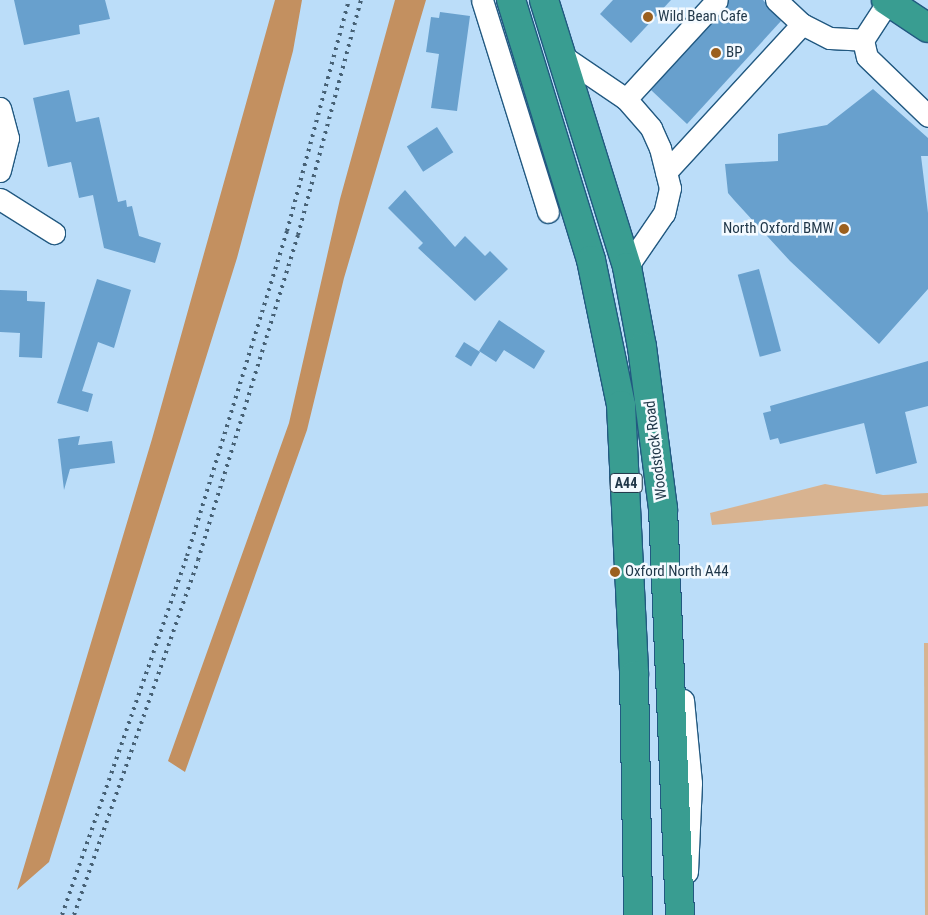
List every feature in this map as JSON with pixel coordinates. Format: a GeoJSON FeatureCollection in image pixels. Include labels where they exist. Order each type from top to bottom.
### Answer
{"type":"FeatureCollection","features":[{"type":"Feature","properties":{"kind":"highway","name":"Woodstock Road"},"geometry":{"type":"LineString","coordinates":[[512,0],[591,260],[621,405],[634,666],[638,915]]}},
{"type":"Feature","properties":{"kind":"highway","name":"Woodstock Road"},"geometry":{"type":"LineString","coordinates":[[544,0],[627,267],[654,429],[666,578],[680,915]]}},
{"type":"Feature","properties":{"kind":"highway"},"geometry":{"type":"LineString","coordinates":[[888,1],[928,28]]}},
{"type":"Feature","properties":{"kind":"street"},"geometry":{"type":"LineString","coordinates":[[482,0],[548,212]]}},
{"type":"Feature","properties":{"kind":"street"},"geometry":{"type":"LineString","coordinates":[[626,99],[717,0]]}},
{"type":"Feature","properties":{"kind":"street"},"geometry":{"type":"LineString","coordinates":[[776,0],[802,24],[830,38],[863,40]]}},
{"type":"Feature","properties":{"kind":"street"},"geometry":{"type":"LineString","coordinates":[[888,1],[863,40],[870,64],[928,116]]}},
{"type":"Feature","properties":{"kind":"street"},"geometry":{"type":"LineString","coordinates":[[666,172],[802,24]]}},
{"type":"Feature","properties":{"kind":"street"},"geometry":{"type":"LineString","coordinates":[[561,55],[626,99],[651,128],[666,172],[670,188],[664,213],[627,267]]}},
{"type":"Feature","properties":{"kind":"street"},"geometry":{"type":"LineString","coordinates":[[0,108],[8,138],[0,171]]}},
{"type":"Feature","properties":{"kind":"street"},"geometry":{"type":"LineString","coordinates":[[0,199],[54,233]]}},
{"type":"Feature","properties":{"kind":"shaded area"},"geometry":{"type":"Polygon","coordinates":[[[275,0],[302,0],[293,51],[237,258],[49,862],[17,890],[152,439],[275,0]]]}},
{"type":"Feature","properties":{"kind":"shaded area"},"geometry":{"type":"Polygon","coordinates":[[[395,0],[426,0],[344,278],[307,430],[185,772],[168,761],[289,423],[340,199],[395,0]]]}},
{"type":"Feature","properties":{"kind":"shaded area"},"geometry":{"type":"Polygon","coordinates":[[[825,484],[883,495],[928,493],[928,506],[712,525],[710,513],[825,484]]]}},
{"type":"Feature","properties":{"kind":"shaded area"},"geometry":{"type":"Polygon","coordinates":[[[924,643],[928,643],[928,915],[925,915],[924,643]]]}},
{"type":"Feature","properties":{"kind":"building"},"geometry":{"type":"Polygon","coordinates":[[[14,0],[105,0],[110,19],[79,25],[80,34],[24,45],[14,0]]]}},
{"type":"Feature","properties":{"kind":"building"},"geometry":{"type":"Polygon","coordinates":[[[613,0],[671,0],[631,43],[600,14],[613,0]]]}},
{"type":"Feature","properties":{"kind":"building","name":"BP"},"geometry":{"type":"Polygon","coordinates":[[[729,0],[763,0],[781,21],[687,124],[651,90],[729,0]]]}},
{"type":"Feature","properties":{"kind":"building"},"geometry":{"type":"Polygon","coordinates":[[[440,12],[470,16],[457,111],[431,108],[439,54],[426,52],[431,17],[439,18],[440,12]]]}},
{"type":"Feature","properties":{"kind":"building","name":"North Oxford BMW"},"geometry":{"type":"Polygon","coordinates":[[[873,89],[928,138],[928,156],[921,156],[928,213],[928,289],[879,344],[790,261],[728,193],[725,164],[778,161],[778,134],[827,125],[873,89]]]}},
{"type":"Feature","properties":{"kind":"building"},"geometry":{"type":"Polygon","coordinates":[[[69,90],[76,122],[99,117],[118,202],[126,200],[127,207],[132,206],[139,236],[161,243],[155,263],[104,248],[93,195],[79,198],[71,162],[48,167],[33,98],[69,90]]]}},
{"type":"Feature","properties":{"kind":"building"},"geometry":{"type":"Polygon","coordinates":[[[437,127],[453,152],[423,172],[407,147],[437,127]]]}},
{"type":"Feature","properties":{"kind":"building"},"geometry":{"type":"Polygon","coordinates":[[[405,190],[455,247],[465,236],[485,256],[490,251],[508,269],[475,301],[418,248],[423,243],[388,208],[405,190]]]}},
{"type":"Feature","properties":{"kind":"building"},"geometry":{"type":"Polygon","coordinates":[[[759,269],[781,351],[760,357],[738,275],[759,269]]]}},
{"type":"Feature","properties":{"kind":"building"},"geometry":{"type":"Polygon","coordinates":[[[97,279],[131,290],[114,348],[98,342],[82,391],[93,394],[88,412],[57,403],[97,279]]]}},
{"type":"Feature","properties":{"kind":"building"},"geometry":{"type":"Polygon","coordinates":[[[0,290],[27,291],[27,301],[45,302],[42,358],[19,357],[20,333],[0,332],[0,290]]]}},
{"type":"Feature","properties":{"kind":"building"},"geometry":{"type":"Polygon","coordinates":[[[499,320],[545,351],[534,369],[504,350],[496,362],[479,351],[499,320]]]}},
{"type":"Feature","properties":{"kind":"building"},"geometry":{"type":"Polygon","coordinates":[[[464,342],[480,352],[471,366],[455,356],[464,342]]]}},
{"type":"Feature","properties":{"kind":"building"},"geometry":{"type":"Polygon","coordinates":[[[928,361],[928,406],[905,412],[917,463],[876,474],[864,423],[780,444],[778,438],[770,440],[763,413],[771,411],[770,406],[928,361]]]}},
{"type":"Feature","properties":{"kind":"building"},"geometry":{"type":"Polygon","coordinates":[[[80,436],[78,445],[112,441],[115,463],[70,469],[64,490],[58,439],[80,436]]]}},
{"type":"Feature","properties":{"kind":"railway"},"geometry":{"type":"LineString","coordinates":[[62,915],[187,556],[287,231],[349,0]]}},
{"type":"Feature","properties":{"kind":"railway"},"geometry":{"type":"LineString","coordinates":[[74,915],[198,560],[298,235],[361,0]]}},
{"type":"Feature","properties":{"kind":"place","name":"Wild Bean Cafe"},"geometry":{"type":"Point","coordinates":[648,17]}},
{"type":"Feature","properties":{"kind":"place","name":"BP"},"geometry":{"type":"Point","coordinates":[716,53]}},
{"type":"Feature","properties":{"kind":"place","name":"North Oxford BMW"},"geometry":{"type":"Point","coordinates":[844,229]}},
{"type":"Feature","properties":{"kind":"place","name":"Oxford North A44"},"geometry":{"type":"Point","coordinates":[615,572]}}]}
